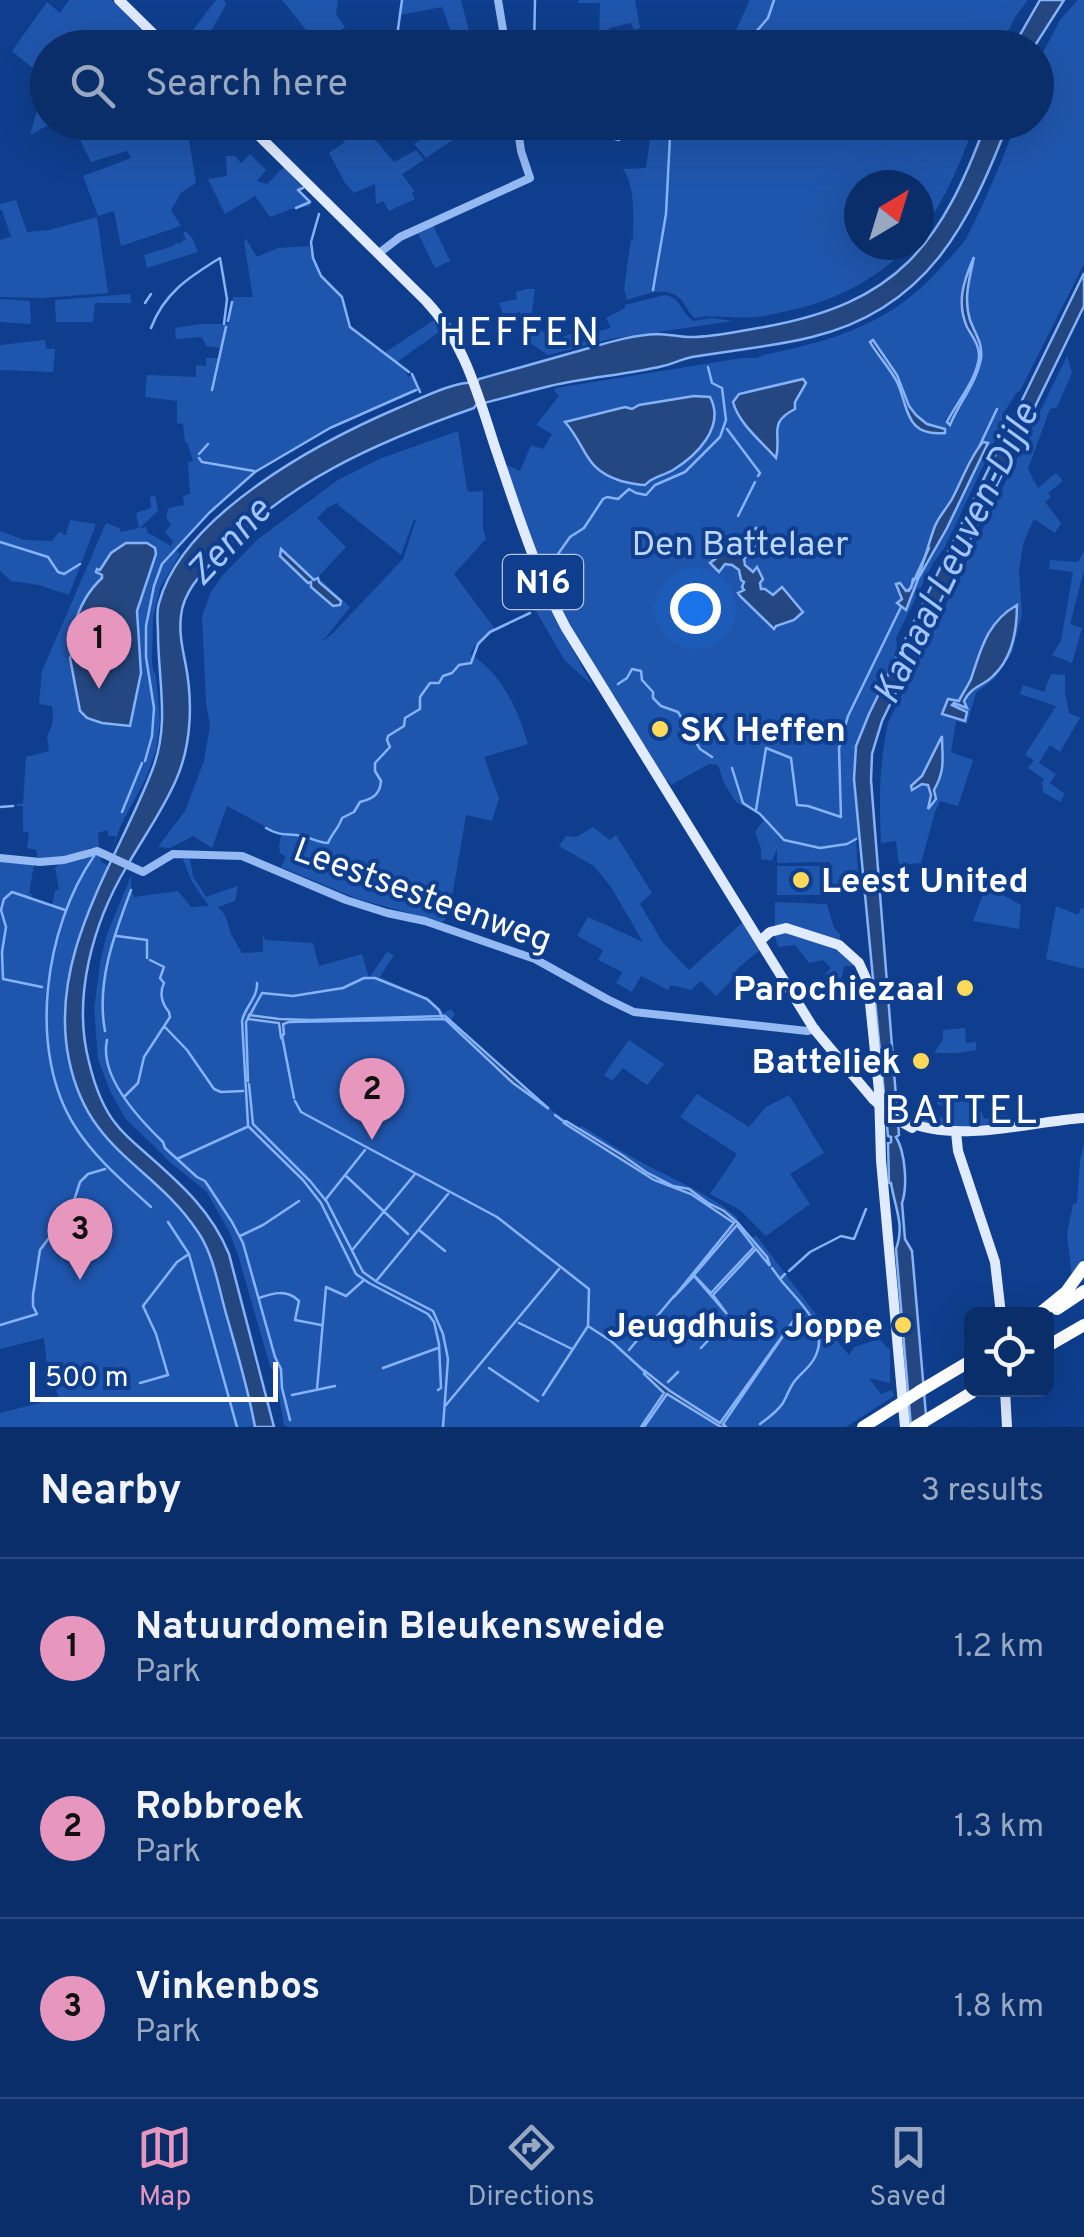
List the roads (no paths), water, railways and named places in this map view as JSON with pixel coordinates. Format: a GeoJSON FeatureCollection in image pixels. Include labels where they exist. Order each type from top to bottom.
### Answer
{"type":"FeatureCollection","features":[{"type":"Feature","properties":{"kind":"highway"},"geometry":{"type":"LineString","coordinates":[[1054,1308],[1078,1290],[1084,1267]]}},
{"type":"Feature","properties":{"kind":"highway"},"geometry":{"type":"LineString","coordinates":[[1054,1343],[1078,1328]]}},
{"type":"Feature","properties":{"kind":"highway"},"geometry":{"type":"LineString","coordinates":[[864,1427],[964,1364]]}},
{"type":"Feature","properties":{"kind":"highway"},"geometry":{"type":"LineString","coordinates":[[915,1427],[964,1397]]}},
{"type":"Feature","properties":{"kind":"main road"},"geometry":{"type":"LineString","coordinates":[[119,0],[150,30]]}},
{"type":"Feature","properties":{"kind":"main road","name":"N16"},"geometry":{"type":"LineString","coordinates":[[263,140],[442,320],[460,349],[536,565],[558,612],[802,1007],[872,1096],[894,1118],[939,1136],[1083,1122]]}},
{"type":"Feature","properties":{"kind":"main road"},"geometry":{"type":"LineString","coordinates":[[751,928],[761,932],[791,929],[839,945],[855,958],[866,976],[879,1091],[905,1427]]}},
{"type":"Feature","properties":{"kind":"main road"},"geometry":{"type":"LineString","coordinates":[[761,943],[773,931]]}},
{"type":"Feature","properties":{"kind":"main road","name":"N16"},"geometry":{"type":"LineString","coordinates":[[872,1096],[912,1126],[960,1135]]}},
{"type":"Feature","properties":{"kind":"main road"},"geometry":{"type":"LineString","coordinates":[[958,1151],[960,1135]]}},
{"type":"Feature","properties":{"kind":"main road"},"geometry":{"type":"LineString","coordinates":[[939,1136],[958,1151],[990,1248],[1000,1307]]}},
{"type":"Feature","properties":{"kind":"main road"},"geometry":{"type":"LineString","coordinates":[[1006,1397],[1008,1427]]}},
{"type":"Feature","properties":{"kind":"street"},"geometry":{"type":"LineString","coordinates":[[498,0],[503,30]]}},
{"type":"Feature","properties":{"kind":"street"},"geometry":{"type":"LineString","coordinates":[[378,254],[400,237],[530,178],[519,140]]}},
{"type":"Feature","properties":{"kind":"street","name":"Leestsesteenweg"},"geometry":{"type":"LineString","coordinates":[[0,858],[40,862],[94,851],[143,872],[170,855],[248,858],[346,900],[426,921],[535,959],[634,1012],[816,1028]]}},
{"type":"Feature","properties":{"kind":"water"},"geometry":{"type":"Polygon","coordinates":[[[1040,0],[1064,0],[1045,30],[1023,30],[1040,0]]]}},
{"type":"Feature","properties":{"kind":"water","name":"Zenne"},"geometry":{"type":"Polygon","coordinates":[[[979,140],[1001,140],[977,196],[939,258],[886,306],[852,324],[812,337],[578,380],[476,405],[368,450],[302,487],[242,532],[189,592],[180,622],[190,706],[185,752],[171,791],[104,912],[85,986],[84,1037],[94,1078],[111,1118],[195,1200],[229,1254],[274,1427],[255,1427],[208,1250],[180,1209],[106,1137],[91,1117],[69,1060],[65,1021],[68,983],[77,946],[158,751],[162,718],[158,610],[173,570],[224,511],[294,461],[366,422],[437,391],[626,338],[730,333],[810,316],[849,302],[881,284],[910,260],[934,260],[934,230],[979,140]]]}},
{"type":"Feature","properties":{"kind":"water"},"geometry":{"type":"Polygon","coordinates":[[[974,257],[967,304],[981,358],[976,376],[950,425],[947,422],[971,382],[979,357],[962,309],[964,283],[974,257]]]}},
{"type":"Feature","properties":{"kind":"water","name":"Kanaal Leuven-Dijle"},"geometry":{"type":"Polygon","coordinates":[[[1084,273],[1084,306],[882,721],[872,754],[899,1135],[896,1137],[905,1169],[905,1239],[912,1251],[927,1427],[911,1427],[896,1249],[899,1224],[889,1183],[891,1137],[854,779],[856,746],[1084,273]]]}},
{"type":"Feature","properties":{"kind":"water"},"geometry":{"type":"Polygon","coordinates":[[[873,340],[897,375],[909,406],[927,424],[945,429],[945,433],[932,433],[915,425],[897,382],[870,342],[873,340]]]}},
{"type":"Feature","properties":{"kind":"water"},"geometry":{"type":"Polygon","coordinates":[[[803,379],[806,383],[795,409],[778,425],[776,458],[745,425],[733,402],[739,394],[803,379]]]}},
{"type":"Feature","properties":{"kind":"water"},"geometry":{"type":"Polygon","coordinates":[[[694,396],[710,397],[714,408],[706,440],[682,464],[645,485],[621,481],[599,470],[565,422],[625,407],[632,409],[694,396]]]}},
{"type":"Feature","properties":{"kind":"water"},"geometry":{"type":"Polygon","coordinates":[[[983,442],[988,443],[906,610],[897,603],[902,599],[896,584],[900,583],[906,591],[917,579],[937,522],[983,442]]]}},
{"type":"Feature","properties":{"kind":"water"},"geometry":{"type":"Polygon","coordinates":[[[756,528],[765,538],[744,559],[745,565],[753,572],[757,567],[763,579],[761,589],[773,595],[782,587],[803,612],[774,629],[738,593],[744,590],[739,570],[725,564],[719,572],[710,563],[756,528]]]}},
{"type":"Feature","properties":{"kind":"water"},"geometry":{"type":"Polygon","coordinates":[[[126,543],[147,543],[155,548],[156,554],[137,611],[141,673],[130,726],[102,723],[80,711],[70,658],[80,635],[74,627],[79,613],[102,578],[97,569],[126,543]]]}},
{"type":"Feature","properties":{"kind":"water"},"geometry":{"type":"Polygon","coordinates":[[[281,549],[314,580],[318,578],[341,601],[340,605],[333,606],[311,587],[311,582],[280,556],[281,549]]]}},
{"type":"Feature","properties":{"kind":"water"},"geometry":{"type":"Polygon","coordinates":[[[1017,605],[1012,643],[1000,668],[967,696],[967,708],[952,705],[967,712],[965,721],[942,714],[948,699],[959,701],[992,628],[1017,605]]]}},
{"type":"Feature","properties":{"kind":"water"},"geometry":{"type":"Polygon","coordinates":[[[942,736],[942,769],[934,790],[936,799],[928,809],[928,785],[912,790],[911,786],[922,776],[942,736]]]}},
{"type":"Feature","properties":{"kind":"water"},"geometry":{"type":"Polygon","coordinates":[[[249,1015],[311,1020],[445,1016],[549,1109],[513,1083],[445,1019],[289,1022],[283,1024],[281,1037],[279,1023],[248,1019],[249,1015]]]}},
{"type":"Feature","properties":{"kind":"water"},"geometry":{"type":"Polygon","coordinates":[[[564,1123],[646,1172],[673,1186],[689,1189],[738,1223],[770,1266],[756,1249],[713,1295],[727,1314],[694,1276],[673,1298],[734,1223],[691,1194],[654,1180],[564,1123]],[[737,1225],[694,1275],[711,1293],[754,1247],[737,1225]]]}},
{"type":"Feature","properties":{"kind":"water"},"geometry":{"type":"Polygon","coordinates":[[[796,1317],[723,1424],[726,1427],[667,1394],[641,1427],[664,1393],[645,1371],[720,1423],[796,1317]]]}},
{"type":"Feature","properties":{"kind":"waterway"},"geometry":{"type":"LineString","coordinates":[[398,30],[402,0]]}},
{"type":"Feature","properties":{"kind":"waterway"},"geometry":{"type":"LineString","coordinates":[[534,30],[535,0]]}},
{"type":"Feature","properties":{"kind":"waterway"},"geometry":{"type":"LineString","coordinates":[[758,30],[768,18],[774,0]]}},
{"type":"Feature","properties":{"kind":"waterway"},"geometry":{"type":"LineString","coordinates":[[653,290],[666,214],[670,140]]}},
{"type":"Feature","properties":{"kind":"waterway"},"geometry":{"type":"LineString","coordinates":[[296,208],[310,202],[298,190],[303,188]]}},
{"type":"Feature","properties":{"kind":"waterway"},"geometry":{"type":"LineString","coordinates":[[319,214],[311,242],[313,258],[321,276],[342,297],[350,327],[409,372]]}},
{"type":"Feature","properties":{"kind":"waterway"},"geometry":{"type":"LineString","coordinates":[[151,328],[170,295],[220,258],[227,299],[224,324]]}},
{"type":"Feature","properties":{"kind":"waterway"},"geometry":{"type":"LineString","coordinates":[[145,303],[151,294]]}},
{"type":"Feature","properties":{"kind":"waterway"},"geometry":{"type":"LineString","coordinates":[[228,321],[232,302]]}},
{"type":"Feature","properties":{"kind":"waterway"},"geometry":{"type":"LineString","coordinates":[[212,390],[226,327]]}},
{"type":"Feature","properties":{"kind":"waterway"},"geometry":{"type":"LineString","coordinates":[[553,591],[560,575],[558,554],[570,537],[584,528],[603,499],[618,499],[629,489],[646,495],[655,485],[685,472],[720,437],[726,420],[722,388],[712,383],[708,367]]}},
{"type":"Feature","properties":{"kind":"waterway"},"geometry":{"type":"LineString","coordinates":[[412,374],[420,392]]}},
{"type":"Feature","properties":{"kind":"waterway"},"geometry":{"type":"LineString","coordinates":[[145,761],[154,708],[146,657],[146,626],[162,564],[209,513],[255,472],[330,428],[416,390]]}},
{"type":"Feature","properties":{"kind":"waterway","name":"Kanaal Leuven-Dijle"},"geometry":{"type":"LineString","coordinates":[[979,447],[997,409]]}},
{"type":"Feature","properties":{"kind":"waterway"},"geometry":{"type":"LineString","coordinates":[[727,429],[760,473],[758,476]]}},
{"type":"Feature","properties":{"kind":"waterway"},"geometry":{"type":"LineString","coordinates":[[199,454],[208,444]]}},
{"type":"Feature","properties":{"kind":"waterway"},"geometry":{"type":"LineString","coordinates":[[199,458],[202,462],[254,471]]}},
{"type":"Feature","properties":{"kind":"waterway"},"geometry":{"type":"LineString","coordinates":[[738,516],[755,482]]}},
{"type":"Feature","properties":{"kind":"waterway"},"geometry":{"type":"LineString","coordinates":[[0,542],[48,557],[64,574],[80,564]]}},
{"type":"Feature","properties":{"kind":"waterway","name":"Kanaal Leuven-Dijle"},"geometry":{"type":"LineString","coordinates":[[909,591],[929,548]]}},
{"type":"Feature","properties":{"kind":"waterway"},"geometry":{"type":"LineString","coordinates":[[535,609],[545,596]]}},
{"type":"Feature","properties":{"kind":"waterway","name":"Kanaal Leuven-Dijle"},"geometry":{"type":"LineString","coordinates":[[756,810],[766,748],[791,758],[797,805],[841,817],[839,748],[848,716],[901,607]]}},
{"type":"Feature","properties":{"kind":"waterway"},"geometry":{"type":"LineString","coordinates":[[266,828],[328,843],[342,818],[377,793],[381,781],[375,763],[390,747],[388,736],[420,709],[420,697],[430,683],[439,683],[459,665],[471,663],[478,644],[490,632],[530,613]]}},
{"type":"Feature","properties":{"kind":"waterway"},"geometry":{"type":"LineString","coordinates":[[618,684],[632,669],[641,671],[653,698],[661,706],[678,712],[700,749],[712,757]]}},
{"type":"Feature","properties":{"kind":"waterway"},"geometry":{"type":"LineString","coordinates":[[122,812],[142,763]]}},
{"type":"Feature","properties":{"kind":"waterway"},"geometry":{"type":"LineString","coordinates":[[732,768],[743,803],[760,814],[784,840],[820,848],[856,839]]}},
{"type":"Feature","properties":{"kind":"waterway"},"geometry":{"type":"LineString","coordinates":[[0,807],[13,806]]}},
{"type":"Feature","properties":{"kind":"waterway"},"geometry":{"type":"LineString","coordinates":[[94,856],[63,917],[54,953],[48,990],[51,1063],[60,1097],[76,1128],[101,1160],[151,1207]]}},
{"type":"Feature","properties":{"kind":"waterway"},"geometry":{"type":"LineString","coordinates":[[105,1031],[105,977],[131,890]]}},
{"type":"Feature","properties":{"kind":"waterway"},"geometry":{"type":"LineString","coordinates":[[42,987],[3,979],[4,899],[12,892],[65,910]]}},
{"type":"Feature","properties":{"kind":"waterway"},"geometry":{"type":"LineString","coordinates":[[117,936],[147,940],[147,958]]}},
{"type":"Feature","properties":{"kind":"waterway"},"geometry":{"type":"LineString","coordinates":[[125,1096],[138,1083],[144,1057],[170,1017],[163,1002],[164,983],[160,978],[164,967],[150,960]]}},
{"type":"Feature","properties":{"kind":"waterway"},"geometry":{"type":"LineString","coordinates":[[248,1081],[246,1022],[262,993],[293,996],[375,978],[427,999],[442,1017]]}},
{"type":"Feature","properties":{"kind":"waterway"},"geometry":{"type":"LineString","coordinates":[[248,1125],[242,1021],[257,983]]}},
{"type":"Feature","properties":{"kind":"waterway"},"geometry":{"type":"LineString","coordinates":[[164,1026],[187,1050],[214,1089],[243,1091]]}},
{"type":"Feature","properties":{"kind":"waterway"},"geometry":{"type":"LineString","coordinates":[[282,1036],[294,1098]]}},
{"type":"Feature","properties":{"kind":"waterway"},"geometry":{"type":"LineString","coordinates":[[107,1040],[109,1068],[123,1096],[165,1148],[205,1181],[243,1243],[281,1369],[290,1420]]}},
{"type":"Feature","properties":{"kind":"waterway"},"geometry":{"type":"LineString","coordinates":[[249,1084],[253,1124],[327,1202],[363,1272],[433,1311],[448,1359],[443,1427]]}},
{"type":"Feature","properties":{"kind":"waterway"},"geometry":{"type":"LineString","coordinates":[[295,1101],[301,1112],[497,1217],[589,1289],[588,1326],[645,1372]]}},
{"type":"Feature","properties":{"kind":"waterway"},"geometry":{"type":"LineString","coordinates":[[555,1115],[566,1123]]}},
{"type":"Feature","properties":{"kind":"waterway"},"geometry":{"type":"LineString","coordinates":[[248,1126],[321,1203],[356,1274],[428,1314],[434,1322],[439,1344],[438,1390]]}},
{"type":"Feature","properties":{"kind":"waterway"},"geometry":{"type":"LineString","coordinates":[[177,1159],[247,1127]]}},
{"type":"Feature","properties":{"kind":"waterway"},"geometry":{"type":"LineString","coordinates":[[326,1199],[365,1150]]}},
{"type":"Feature","properties":{"kind":"waterway"},"geometry":{"type":"LineString","coordinates":[[0,1325],[37,1314],[33,1295],[40,1250],[72,1207],[80,1182],[88,1174],[105,1169]]}},
{"type":"Feature","properties":{"kind":"waterway"},"geometry":{"type":"LineString","coordinates":[[353,1249],[415,1174]]}},
{"type":"Feature","properties":{"kind":"waterway"},"geometry":{"type":"LineString","coordinates":[[345,1175],[408,1234]]}},
{"type":"Feature","properties":{"kind":"waterway"},"geometry":{"type":"LineString","coordinates":[[377,1280],[448,1194]]}},
{"type":"Feature","properties":{"kind":"waterway"},"geometry":{"type":"LineString","coordinates":[[240,1236],[299,1201]]}},
{"type":"Feature","properties":{"kind":"waterway"},"geometry":{"type":"LineString","coordinates":[[789,1271],[810,1252],[841,1236],[854,1239],[866,1209]]}},
{"type":"Feature","properties":{"kind":"waterway"},"geometry":{"type":"LineString","coordinates":[[168,1222],[189,1254],[237,1427]]}},
{"type":"Feature","properties":{"kind":"waterway"},"geometry":{"type":"LineString","coordinates":[[419,1230],[445,1251]]}},
{"type":"Feature","properties":{"kind":"waterway"},"geometry":{"type":"LineString","coordinates":[[140,1383],[168,1375],[143,1306],[177,1262],[189,1254]]}},
{"type":"Feature","properties":{"kind":"waterway"},"geometry":{"type":"LineString","coordinates":[[772,1268],[780,1279]]}},
{"type":"Feature","properties":{"kind":"waterway"},"geometry":{"type":"LineString","coordinates":[[446,1405],[559,1269]]}},
{"type":"Feature","properties":{"kind":"waterway"},"geometry":{"type":"LineString","coordinates":[[760,1424],[781,1406],[818,1348],[816,1326],[780,1279],[785,1274]]}},
{"type":"Feature","properties":{"kind":"waterway"},"geometry":{"type":"LineString","coordinates":[[317,1389],[326,1287],[346,1296],[364,1280]]}},
{"type":"Feature","properties":{"kind":"waterway"},"geometry":{"type":"LineString","coordinates":[[259,1298],[290,1295],[299,1301],[295,1320],[321,1325]]}},
{"type":"Feature","properties":{"kind":"waterway"},"geometry":{"type":"LineString","coordinates":[[629,1350],[674,1296]]}},
{"type":"Feature","properties":{"kind":"waterway"},"geometry":{"type":"LineString","coordinates":[[701,1348],[730,1317]]}},
{"type":"Feature","properties":{"kind":"waterway"},"geometry":{"type":"LineString","coordinates":[[519,1323],[572,1349]]}},
{"type":"Feature","properties":{"kind":"waterway"},"geometry":{"type":"LineString","coordinates":[[543,1395],[588,1326]]}},
{"type":"Feature","properties":{"kind":"waterway"},"geometry":{"type":"LineString","coordinates":[[383,1368],[438,1348]]}},
{"type":"Feature","properties":{"kind":"waterway"},"geometry":{"type":"LineString","coordinates":[[489,1368],[538,1401]]}},
{"type":"Feature","properties":{"kind":"waterway"},"geometry":{"type":"LineString","coordinates":[[668,1382],[678,1372]]}},
{"type":"Feature","properties":{"kind":"waterway"},"geometry":{"type":"LineString","coordinates":[[292,1395],[335,1386]]}},
{"type":"Feature","properties":{"kind":"place","name":"Natuurdomein Bleukensweide"},"geometry":{"type":"Point","coordinates":[99,689]}},
{"type":"Feature","properties":{"kind":"place","name":"SK Heffen"},"geometry":{"type":"Point","coordinates":[660,729]}},
{"type":"Feature","properties":{"kind":"place","name":"Leest United"},"geometry":{"type":"Point","coordinates":[801,880]}},
{"type":"Feature","properties":{"kind":"place","name":"Parochiezaal"},"geometry":{"type":"Point","coordinates":[965,988]}},
{"type":"Feature","properties":{"kind":"place","name":"Batteliek"},"geometry":{"type":"Point","coordinates":[921,1061]}},
{"type":"Feature","properties":{"kind":"place","name":"Robbroek"},"geometry":{"type":"Point","coordinates":[372,1140]}},
{"type":"Feature","properties":{"kind":"place","name":"Vinkenbos"},"geometry":{"type":"Point","coordinates":[80,1280]}},
{"type":"Feature","properties":{"kind":"place","name":"Jeugdhuis Joppe"},"geometry":{"type":"Point","coordinates":[903,1325]}},
{"type":"Feature","properties":{"kind":"district","name":"HEFFEN"},"geometry":{"type":"Point","coordinates":[520,331]}},
{"type":"Feature","properties":{"kind":"district","name":"BATTEL"},"geometry":{"type":"Point","coordinates":[962,1109]}},
{"type":"Feature","properties":{"kind":"park label","name":"Den Battelaer"},"geometry":{"type":"Point","coordinates":[740,543]}}]}
